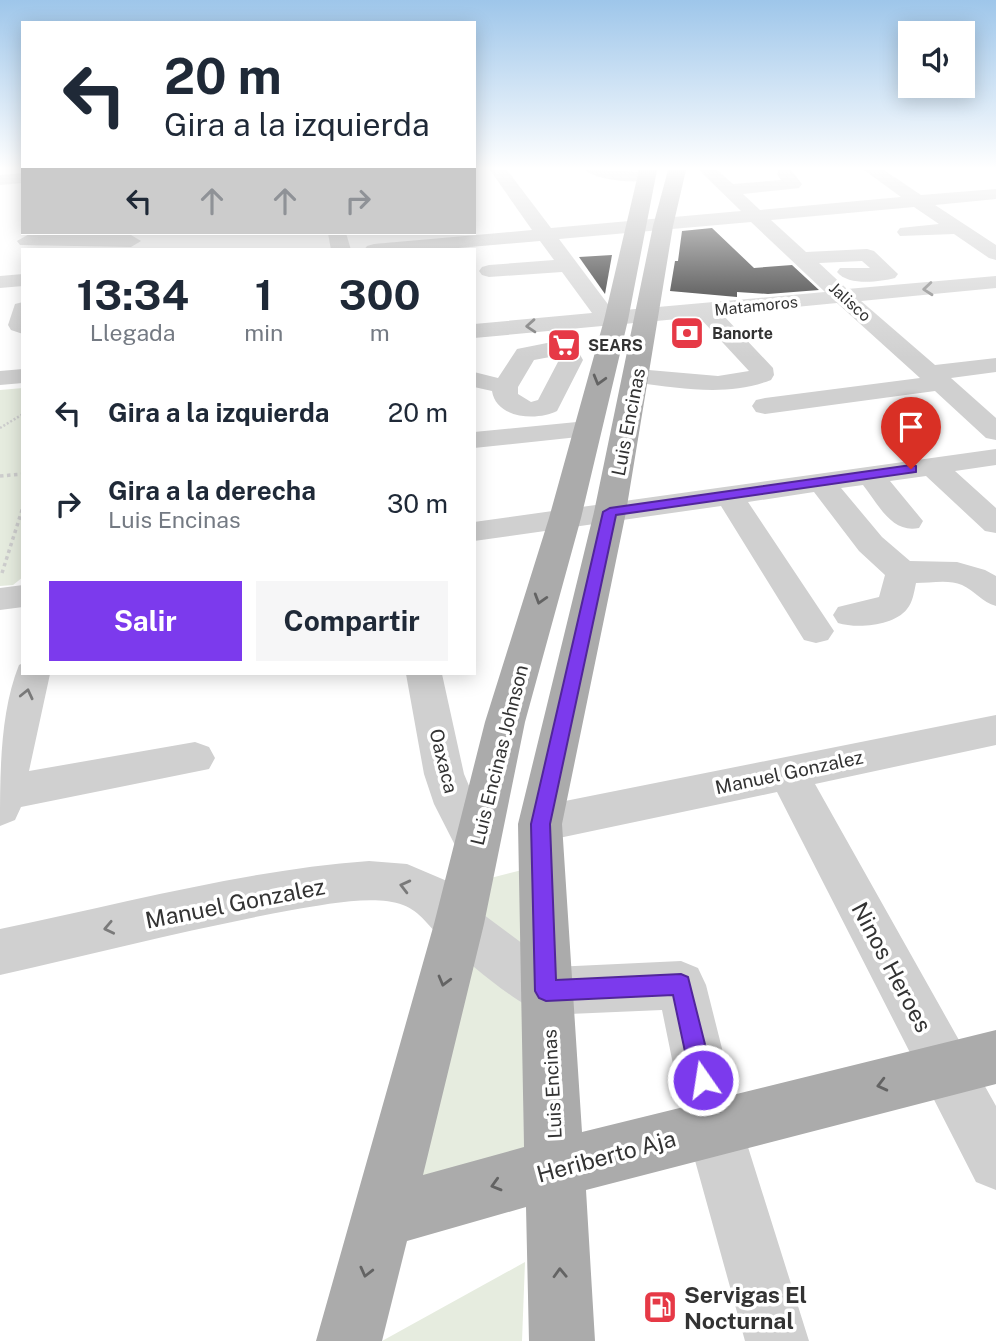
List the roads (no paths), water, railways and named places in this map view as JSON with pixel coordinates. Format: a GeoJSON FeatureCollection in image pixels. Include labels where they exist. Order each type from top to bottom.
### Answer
{"type":"FeatureCollection","features":[{"type":"Feature","properties":{"kind":"main road","name":"Luis Encinas"},"geometry":{"type":"LineString","coordinates":[[562,1341],[540,824],[610,512],[637,376],[617,312],[648,233]]}},
{"type":"Feature","properties":{"kind":"main road","name":"Luis Encinas Johnson"},"geometry":{"type":"LineString","coordinates":[[349,1341],[459,924],[476,844],[531,628],[565,518],[617,312]]}},
{"type":"Feature","properties":{"kind":"main road","name":"Heriberto Aja"},"geometry":{"type":"LineString","coordinates":[[380,1218],[556,1168],[971,1063]]}},
{"type":"Feature","properties":{"kind":"street"},"geometry":{"type":"LineString","coordinates":[[543,233],[567,265],[617,312]]}},
{"type":"Feature","properties":{"kind":"street"},"geometry":{"type":"LineString","coordinates":[[397,248],[577,233]]}},
{"type":"Feature","properties":{"kind":"street"},"geometry":{"type":"LineString","coordinates":[[740,233],[746,239]]}},
{"type":"Feature","properties":{"kind":"street","name":"Jalisco"},"geometry":{"type":"LineString","coordinates":[[773,233],[996,432]]}},
{"type":"Feature","properties":{"kind":"street"},"geometry":{"type":"LineString","coordinates":[[965,233],[996,254]]}},
{"type":"Feature","properties":{"kind":"street"},"geometry":{"type":"LineString","coordinates":[[84,240],[131,241]]}},
{"type":"Feature","properties":{"kind":"street"},"geometry":{"type":"LineString","coordinates":[[764,253],[828,257],[867,255],[888,274],[930,271]]}},
{"type":"Feature","properties":{"kind":"street"},"geometry":{"type":"LineString","coordinates":[[489,271],[567,265]]}},
{"type":"Feature","properties":{"kind":"street"},"geometry":{"type":"LineString","coordinates":[[0,282],[21,280]]}},
{"type":"Feature","properties":{"kind":"street","name":"Matamoros"},"geometry":{"type":"LineString","coordinates":[[476,331],[617,312],[706,311],[996,282]]}},
{"type":"Feature","properties":{"kind":"street"},"geometry":{"type":"LineString","coordinates":[[534,309],[617,312]]}},
{"type":"Feature","properties":{"kind":"street"},"geometry":{"type":"LineString","coordinates":[[637,376],[726,382],[752,380],[762,375],[761,368],[706,311]]}},
{"type":"Feature","properties":{"kind":"street"},"geometry":{"type":"LineString","coordinates":[[765,406],[936,378],[996,365]]}},
{"type":"Feature","properties":{"kind":"street"},"geometry":{"type":"LineString","coordinates":[[0,378],[21,376]]}},
{"type":"Feature","properties":{"kind":"street"},"geometry":{"type":"LineString","coordinates":[[476,380],[505,387]]}},
{"type":"Feature","properties":{"kind":"street"},"geometry":{"type":"LineString","coordinates":[[476,440],[587,429]]}},
{"type":"Feature","properties":{"kind":"street"},"geometry":{"type":"LineString","coordinates":[[476,532],[932,466],[991,464]]}},
{"type":"Feature","properties":{"kind":"street"},"geometry":{"type":"LineString","coordinates":[[932,466],[996,524]]}},
{"type":"Feature","properties":{"kind":"street"},"geometry":{"type":"LineString","coordinates":[[870,475],[908,521]]}},
{"type":"Feature","properties":{"kind":"street"},"geometry":{"type":"LineString","coordinates":[[821,482],[879,552],[902,571],[963,573],[984,582],[996,595]]}},
{"type":"Feature","properties":{"kind":"street"},"geometry":{"type":"LineString","coordinates":[[850,615],[886,610],[895,602],[902,571]]}},
{"type":"Feature","properties":{"kind":"street"},"geometry":{"type":"LineString","coordinates":[[0,598],[21,596]]}},
{"type":"Feature","properties":{"kind":"street"},"geometry":{"type":"LineString","coordinates":[[32,675],[9,733],[2,800],[195,758]]}},
{"type":"Feature","properties":{"kind":"street","name":"Oaxaca"},"geometry":{"type":"LineString","coordinates":[[424,675],[444,774],[455,804],[476,844]]}},
{"type":"Feature","properties":{"kind":"street","name":"Manuel Gonzalez"},"geometry":{"type":"LineString","coordinates":[[540,824],[996,730]]}},
{"type":"Feature","properties":{"kind":"street","name":"Ninos Heroes"},"geometry":{"type":"LineString","coordinates":[[788,773],[971,1063],[996,1162]]}},
{"type":"Feature","properties":{"kind":"street","name":"Manuel Gonzalez"},"geometry":{"type":"LineString","coordinates":[[0,952],[246,898],[369,881],[407,884],[430,896],[459,924],[546,991]]}},
{"type":"Feature","properties":{"kind":"street"},"geometry":{"type":"LineString","coordinates":[[546,991],[681,985],[714,1128],[777,1341]]}},
{"type":"Feature","properties":{"kind":"lane"},"geometry":{"type":"LineString","coordinates":[[729,495],[816,631]]}},
{"type":"Feature","properties":{"kind":"place","name":"Banorte"},"geometry":{"type":"Point","coordinates":[687,333]}},
{"type":"Feature","properties":{"kind":"place","name":"SEARS"},"geometry":{"type":"Point","coordinates":[564,345]}},
{"type":"Feature","properties":{"kind":"place","name":"Servigas El Nocturnal"},"geometry":{"type":"Point","coordinates":[660,1307]}}]}
